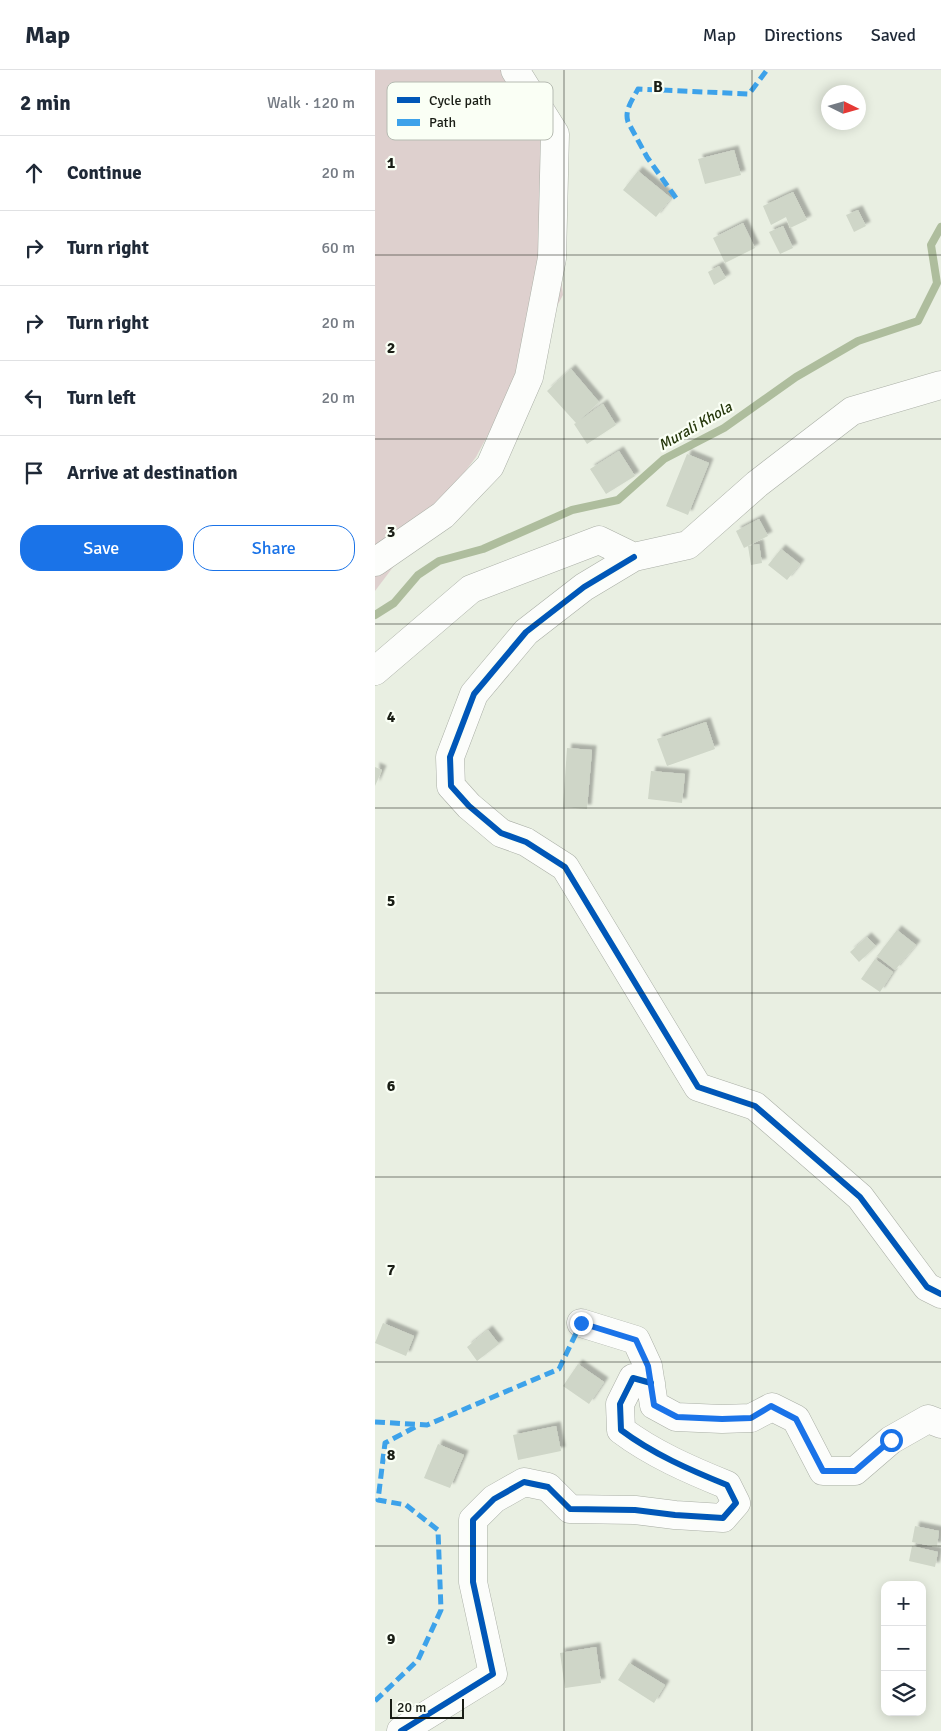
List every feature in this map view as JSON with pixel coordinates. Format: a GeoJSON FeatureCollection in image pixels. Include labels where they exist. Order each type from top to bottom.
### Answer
{"type":"FeatureCollection","features":[{"type":"Feature","properties":{"kind":"street"},"geometry":{"type":"LineString","coordinates":[[515,70],[522,82]]}},
{"type":"Feature","properties":{"kind":"street"},"geometry":{"type":"LineString","coordinates":[[375,562],[443,515],[490,466],[529,377],[552,258],[555,134],[553,131]]}},
{"type":"Feature","properties":{"kind":"street"},"geometry":{"type":"LineString","coordinates":[[941,385],[852,411],[757,484],[689,545],[634,557],[585,587],[526,632],[474,694],[450,757],[451,786],[469,806],[501,833],[526,842],[565,868],[698,1087],[755,1106],[860,1197],[927,1287],[941,1294]]}},
{"type":"Feature","properties":{"kind":"street"},"geometry":{"type":"LineString","coordinates":[[375,671],[471,589],[599,540],[634,557]]}},
{"type":"Feature","properties":{"kind":"street"},"geometry":{"type":"LineString","coordinates":[[581,1323],[636,1340],[648,1366],[654,1405],[677,1417],[751,1418],[771,1406],[796,1419],[823,1471],[855,1471],[891,1440],[920,1424],[928,1420],[941,1424]]}},
{"type":"Feature","properties":{"kind":"street"},"geometry":{"type":"LineString","coordinates":[[401,1731],[493,1674],[473,1582],[473,1520],[494,1499],[524,1482],[548,1487],[570,1510],[635,1510],[723,1518],[736,1503],[727,1485],[698,1474],[643,1446],[621,1430],[620,1404],[633,1378],[651,1383]]}},
{"type":"Feature","properties":{"kind":"shaded area"},"geometry":{"type":"Polygon","coordinates":[[[375,70],[503,70],[510,82],[387,82],[387,140],[543,140],[563,295],[476,457],[375,591],[375,70]]]}},
{"type":"Feature","properties":{"kind":"building"},"geometry":{"type":"Polygon","coordinates":[[[734,150],[741,175],[705,184],[698,159],[734,150]]]}},
{"type":"Feature","properties":{"kind":"building"},"geometry":{"type":"Polygon","coordinates":[[[638,171],[671,198],[656,217],[623,190],[638,171]]]}},
{"type":"Feature","properties":{"kind":"building"},"geometry":{"type":"Polygon","coordinates":[[[793,192],[807,220],[790,228],[786,217],[771,225],[763,206],[793,192]]]}},
{"type":"Feature","properties":{"kind":"building"},"geometry":{"type":"Polygon","coordinates":[[[858,210],[866,226],[854,232],[846,215],[858,210]]]}},
{"type":"Feature","properties":{"kind":"building"},"geometry":{"type":"Polygon","coordinates":[[[743,223],[755,248],[725,263],[713,238],[743,223]]]}},
{"type":"Feature","properties":{"kind":"building"},"geometry":{"type":"Polygon","coordinates":[[[783,226],[793,248],[780,254],[769,232],[783,226]]]}},
{"type":"Feature","properties":{"kind":"building"},"geometry":{"type":"Polygon","coordinates":[[[719,266],[726,278],[714,285],[708,272],[719,266]]]}},
{"type":"Feature","properties":{"kind":"building"},"geometry":{"type":"Polygon","coordinates":[[[571,369],[599,402],[580,420],[603,404],[616,425],[587,444],[574,424],[576,423],[547,391],[571,369]]]}},
{"type":"Feature","properties":{"kind":"building"},"geometry":{"type":"Polygon","coordinates":[[[619,451],[635,476],[606,494],[590,469],[619,451]]]}},
{"type":"Feature","properties":{"kind":"building"},"geometry":{"type":"Polygon","coordinates":[[[687,454],[709,463],[688,515],[666,506],[687,454]]]}},
{"type":"Feature","properties":{"kind":"building"},"geometry":{"type":"Polygon","coordinates":[[[759,519],[768,536],[744,548],[736,531],[759,519]]]}},
{"type":"Feature","properties":{"kind":"building"},"geometry":{"type":"Polygon","coordinates":[[[759,544],[762,563],[751,565],[748,546],[759,544]]]}},
{"type":"Feature","properties":{"kind":"building"},"geometry":{"type":"Polygon","coordinates":[[[781,549],[800,564],[787,580],[768,565],[781,549]]]}},
{"type":"Feature","properties":{"kind":"building"},"geometry":{"type":"Polygon","coordinates":[[[706,722],[715,749],[667,766],[657,739],[706,722]]]}},
{"type":"Feature","properties":{"kind":"building"},"geometry":{"type":"Polygon","coordinates":[[[567,748],[592,750],[587,809],[563,807],[567,748]]]}},
{"type":"Feature","properties":{"kind":"building"},"geometry":{"type":"Polygon","coordinates":[[[375,767],[382,770],[375,786],[375,767]]]}},
{"type":"Feature","properties":{"kind":"building"},"geometry":{"type":"Polygon","coordinates":[[[651,771],[685,774],[682,803],[648,799],[651,771]]]}},
{"type":"Feature","properties":{"kind":"building"},"geometry":{"type":"Polygon","coordinates":[[[897,930],[916,945],[895,970],[877,956],[897,930]]]}},
{"type":"Feature","properties":{"kind":"building"},"geometry":{"type":"Polygon","coordinates":[[[867,937],[876,946],[859,962],[850,952],[867,937]]]}},
{"type":"Feature","properties":{"kind":"building"},"geometry":{"type":"Polygon","coordinates":[[[875,959],[893,972],[880,992],[861,979],[875,959]]]}},
{"type":"Feature","properties":{"kind":"building"},"geometry":{"type":"Polygon","coordinates":[[[383,1323],[414,1336],[406,1356],[375,1343],[383,1323]]]}},
{"type":"Feature","properties":{"kind":"building"},"geometry":{"type":"Polygon","coordinates":[[[488,1330],[499,1344],[477,1361],[467,1347],[488,1330]]]}},
{"type":"Feature","properties":{"kind":"building"},"geometry":{"type":"Polygon","coordinates":[[[578,1364],[604,1382],[589,1404],[563,1386],[578,1364]]]}},
{"type":"Feature","properties":{"kind":"building"},"geometry":{"type":"Polygon","coordinates":[[[556,1426],[561,1451],[518,1460],[513,1435],[556,1426]]]}},
{"type":"Feature","properties":{"kind":"building"},"geometry":{"type":"Polygon","coordinates":[[[438,1444],[464,1455],[450,1488],[424,1478],[438,1444]]]}},
{"type":"Feature","properties":{"kind":"building"},"geometry":{"type":"Polygon","coordinates":[[[915,1526],[939,1531],[937,1547],[912,1542],[915,1526]]]}},
{"type":"Feature","properties":{"kind":"building"},"geometry":{"type":"Polygon","coordinates":[[[912,1546],[938,1552],[935,1567],[909,1561],[912,1546]]]}},
{"type":"Feature","properties":{"kind":"building"},"geometry":{"type":"Polygon","coordinates":[[[596,1647],[601,1683],[565,1688],[560,1653],[596,1647]]]}},
{"type":"Feature","properties":{"kind":"building"},"geometry":{"type":"Polygon","coordinates":[[[629,1663],[665,1685],[654,1703],[618,1680],[629,1663]]]}},
{"type":"Feature","properties":{"kind":"waterway","name":"Murali Khola"},"geometry":{"type":"LineString","coordinates":[[375,615],[394,603],[418,575],[439,561],[483,549],[572,510],[618,500],[664,459],[724,428],[796,377],[858,341],[918,321],[937,283],[931,245],[941,227]]}},
{"type":"Feature","properties":{"kind":"marked path"},"geometry":{"type":"LineString","coordinates":[[676,198],[647,157],[628,122],[628,109],[638,89],[749,94],[767,70]]}},
{"type":"Feature","properties":{"kind":"marked path"},"geometry":{"type":"LineString","coordinates":[[375,1422],[427,1425],[559,1369],[581,1323]]}},
{"type":"Feature","properties":{"kind":"marked path"},"geometry":{"type":"LineString","coordinates":[[375,1701],[418,1660],[441,1610],[438,1530],[406,1505],[378,1500],[385,1443],[419,1425]]}},
{"type":"Feature","properties":{"kind":"cycle path"},"geometry":{"type":"LineString","coordinates":[[634,557],[584,587],[526,632],[474,694],[450,757],[451,786],[469,806],[501,833],[526,842],[565,867],[698,1087],[755,1106],[860,1197],[927,1287],[941,1294]]}},
{"type":"Feature","properties":{"kind":"cycle path"},"geometry":{"type":"LineString","coordinates":[[401,1731],[493,1674],[473,1582],[473,1520],[494,1499],[524,1482],[548,1487],[570,1509],[635,1510],[723,1518],[736,1503],[727,1485],[659,1454],[621,1430],[620,1404],[633,1378],[651,1383]]}},
{"type":"Feature","properties":{"kind":"route"},"geometry":{"type":"LineString","coordinates":[[581,1323],[636,1340],[648,1366],[654,1405],[677,1417],[751,1418],[771,1406],[796,1419],[823,1471],[855,1471],[891,1440]]}}]}
